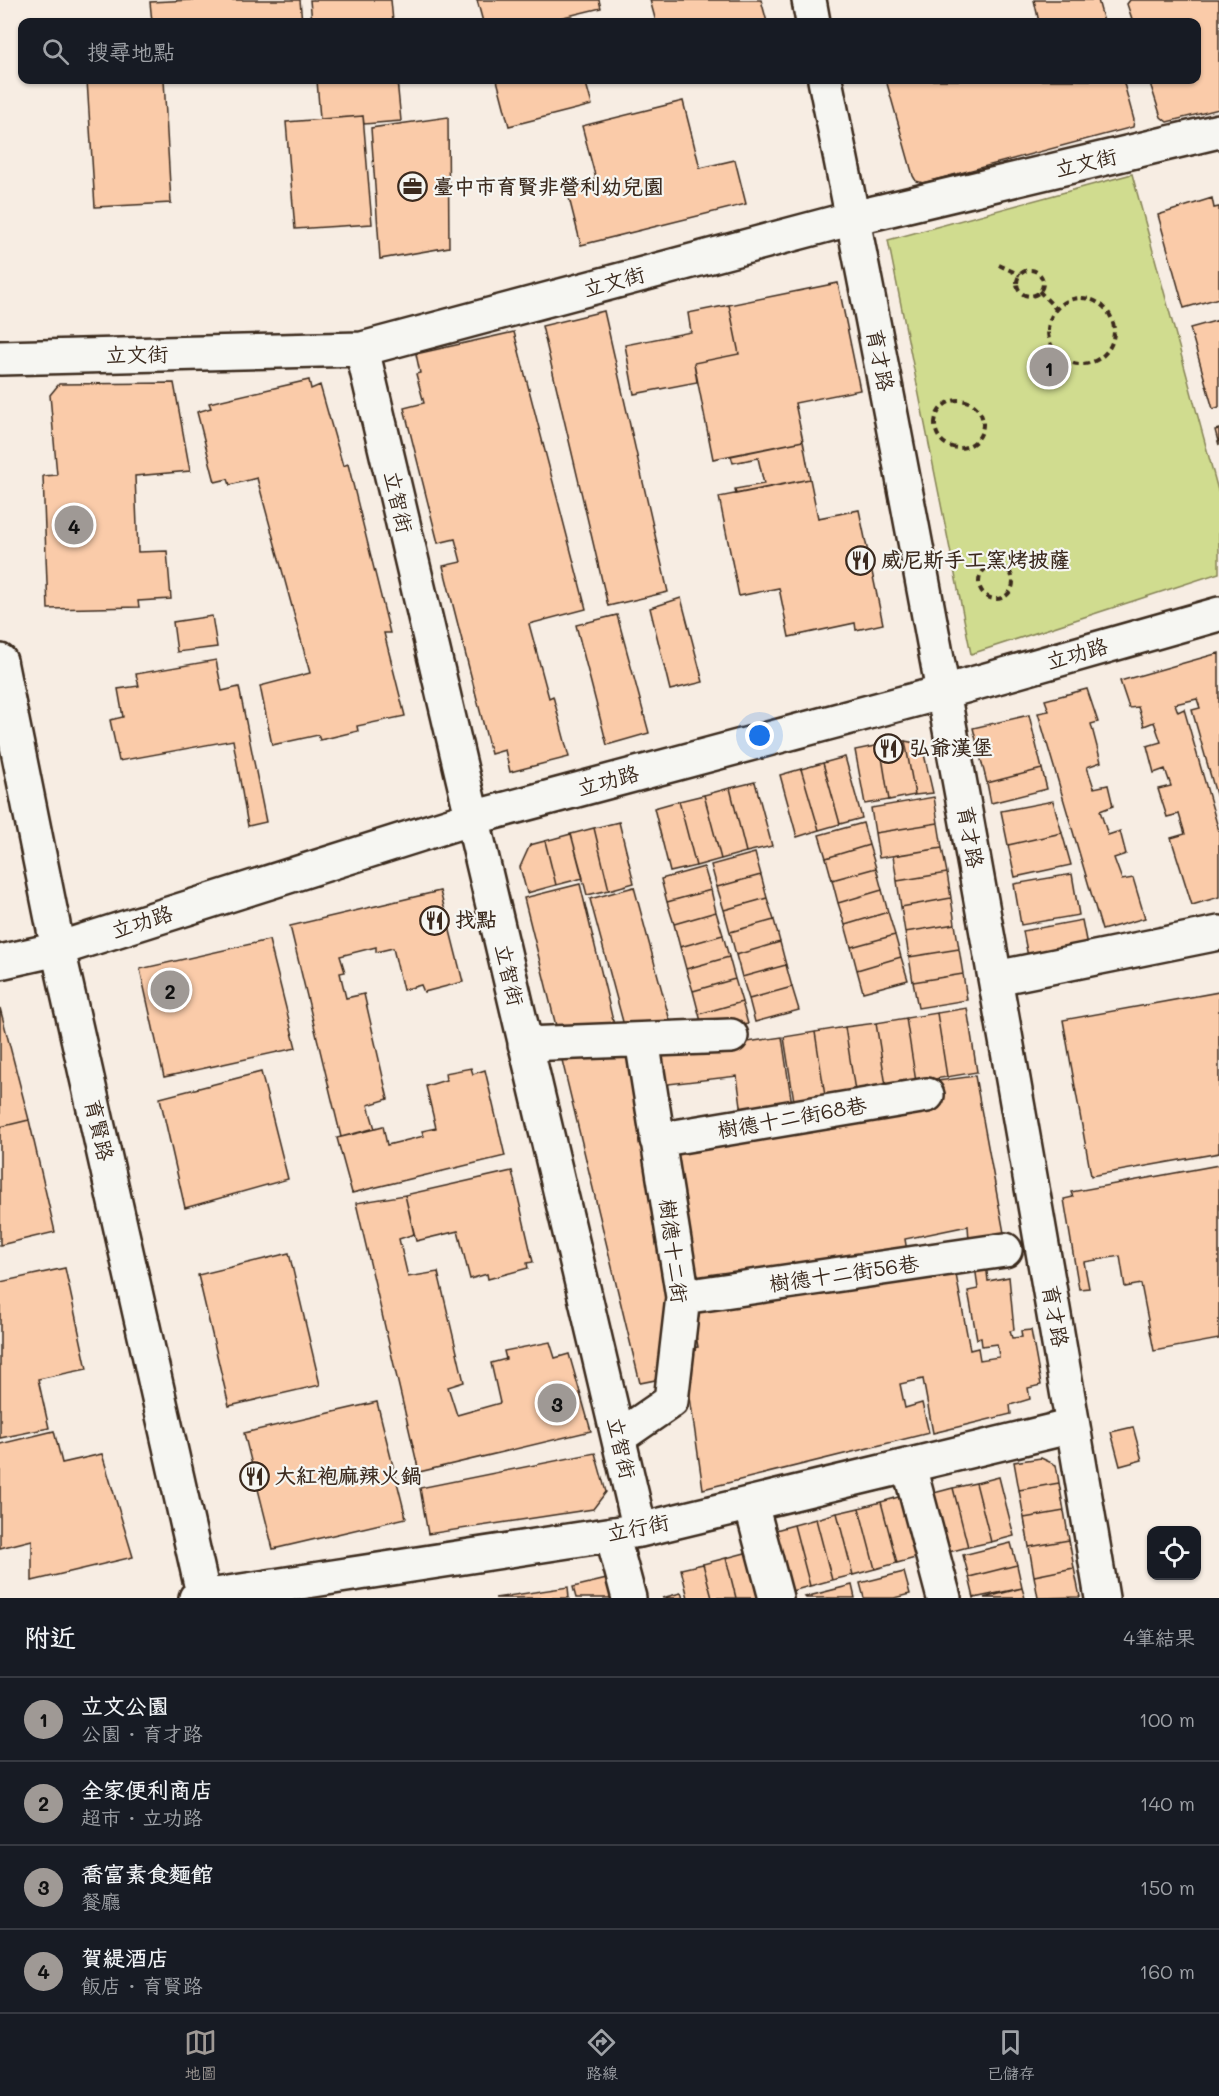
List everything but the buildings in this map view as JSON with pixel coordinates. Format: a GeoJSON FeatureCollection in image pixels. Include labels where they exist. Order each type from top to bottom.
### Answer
{"type":"FeatureCollection","features":[{"type":"Feature","properties":{"kind":"street"},"geometry":{"type":"LineString","coordinates":[[809,0],[812,18]]}},
{"type":"Feature","properties":{"kind":"street","name":"育才路"},"geometry":{"type":"LineString","coordinates":[[826,84],[944,692],[996,978],[1102,1598]]}},
{"type":"Feature","properties":{"kind":"street","name":"立文街"},"geometry":{"type":"LineString","coordinates":[[0,358],[362,349],[853,218],[1219,131]]}},
{"type":"Feature","properties":{"kind":"street","name":"立智街"},"geometry":{"type":"LineString","coordinates":[[362,349],[619,1437],[629,1598]]}},
{"type":"Feature","properties":{"kind":"street","name":"立功路"},"geometry":{"type":"LineString","coordinates":[[0,962],[58,949],[472,818],[944,692],[1219,614]]}},
{"type":"Feature","properties":{"kind":"street","name":"育賢路"},"geometry":{"type":"LineString","coordinates":[[0,661],[58,949],[201,1598]]}},
{"type":"Feature","properties":{"kind":"street"},"geometry":{"type":"LineString","coordinates":[[996,978],[1219,933]]}},
{"type":"Feature","properties":{"kind":"street"},"geometry":{"type":"LineString","coordinates":[[525,1044],[730,1036]]}},
{"type":"Feature","properties":{"kind":"street","name":"樹德十二街"},"geometry":{"type":"LineString","coordinates":[[619,1437],[671,1401],[683,1297],[642,1040]]}},
{"type":"Feature","properties":{"kind":"street","name":"樹德十二街68巷"},"geometry":{"type":"LineString","coordinates":[[657,1140],[927,1095]]}},
{"type":"Feature","properties":{"kind":"street","name":"樹德十二街56巷"},"geometry":{"type":"LineString","coordinates":[[683,1297],[1005,1250]]}},
{"type":"Feature","properties":{"kind":"street","name":"立行街"},"geometry":{"type":"LineString","coordinates":[[201,1598],[626,1532],[1073,1426]]}},
{"type":"Feature","properties":{"kind":"street"},"geometry":{"type":"LineString","coordinates":[[909,1466],[944,1598]]}},
{"type":"Feature","properties":{"kind":"street"},"geometry":{"type":"LineString","coordinates":[[751,1504],[776,1598]]}},
{"type":"Feature","properties":{"kind":"path"},"geometry":{"type":"LineString","coordinates":[[999,265],[1020,274]]}},
{"type":"Feature","properties":{"kind":"path"},"geometry":{"type":"LineString","coordinates":[[1028,270],[1036,272],[1043,283],[1033,296],[1021,293],[1016,282],[1020,274],[1028,270]]}},
{"type":"Feature","properties":{"kind":"path"},"geometry":{"type":"LineString","coordinates":[[1039,291],[1057,310]]}},
{"type":"Feature","properties":{"kind":"path"},"geometry":{"type":"LineString","coordinates":[[1074,298],[1085,298],[1105,308],[1114,328],[1113,339],[1101,357],[1082,363],[1072,362],[1055,350],[1048,330],[1050,318],[1057,310],[1064,302],[1074,298]]}},
{"type":"Feature","properties":{"kind":"path"},"geometry":{"type":"LineString","coordinates":[[958,400],[972,405],[982,418],[981,434],[976,441],[962,448],[946,444],[940,439],[935,425],[940,411],[951,402],[958,400]]}},
{"type":"Feature","properties":{"kind":"path"},"geometry":{"type":"LineString","coordinates":[[996,564],[1011,573],[1013,584],[1008,595],[998,600],[982,593],[978,582],[982,572],[996,564]]}},
{"type":"Feature","properties":{"kind":"green space"},"geometry":{"type":"Polygon","coordinates":[[[1132,174],[1219,494],[1219,573],[971,654],[888,240],[1132,174]]]}},
{"type":"Feature","properties":{"kind":"place","name":"臺中市育賢非營利幼兒園"},"geometry":{"type":"Point","coordinates":[412,187]}},
{"type":"Feature","properties":{"kind":"place","name":"立文公園"},"geometry":{"type":"Point","coordinates":[1049,367]}},
{"type":"Feature","properties":{"kind":"place","name":"賀緹酒店"},"geometry":{"type":"Point","coordinates":[74,525]}},
{"type":"Feature","properties":{"kind":"place","name":"威尼斯手工窯烤披薩"},"geometry":{"type":"Point","coordinates":[860,560]}},
{"type":"Feature","properties":{"kind":"place","name":"弘爺漢堡"},"geometry":{"type":"Point","coordinates":[888,748]}},
{"type":"Feature","properties":{"kind":"place","name":"找點"},"geometry":{"type":"Point","coordinates":[434,920]}},
{"type":"Feature","properties":{"kind":"place","name":"全家便利商店"},"geometry":{"type":"Point","coordinates":[170,990]}},
{"type":"Feature","properties":{"kind":"place","name":"喬富素食麵館"},"geometry":{"type":"Point","coordinates":[557,1403]}},
{"type":"Feature","properties":{"kind":"place","name":"大紅袍麻辣火鍋"},"geometry":{"type":"Point","coordinates":[254,1476]}}]}
